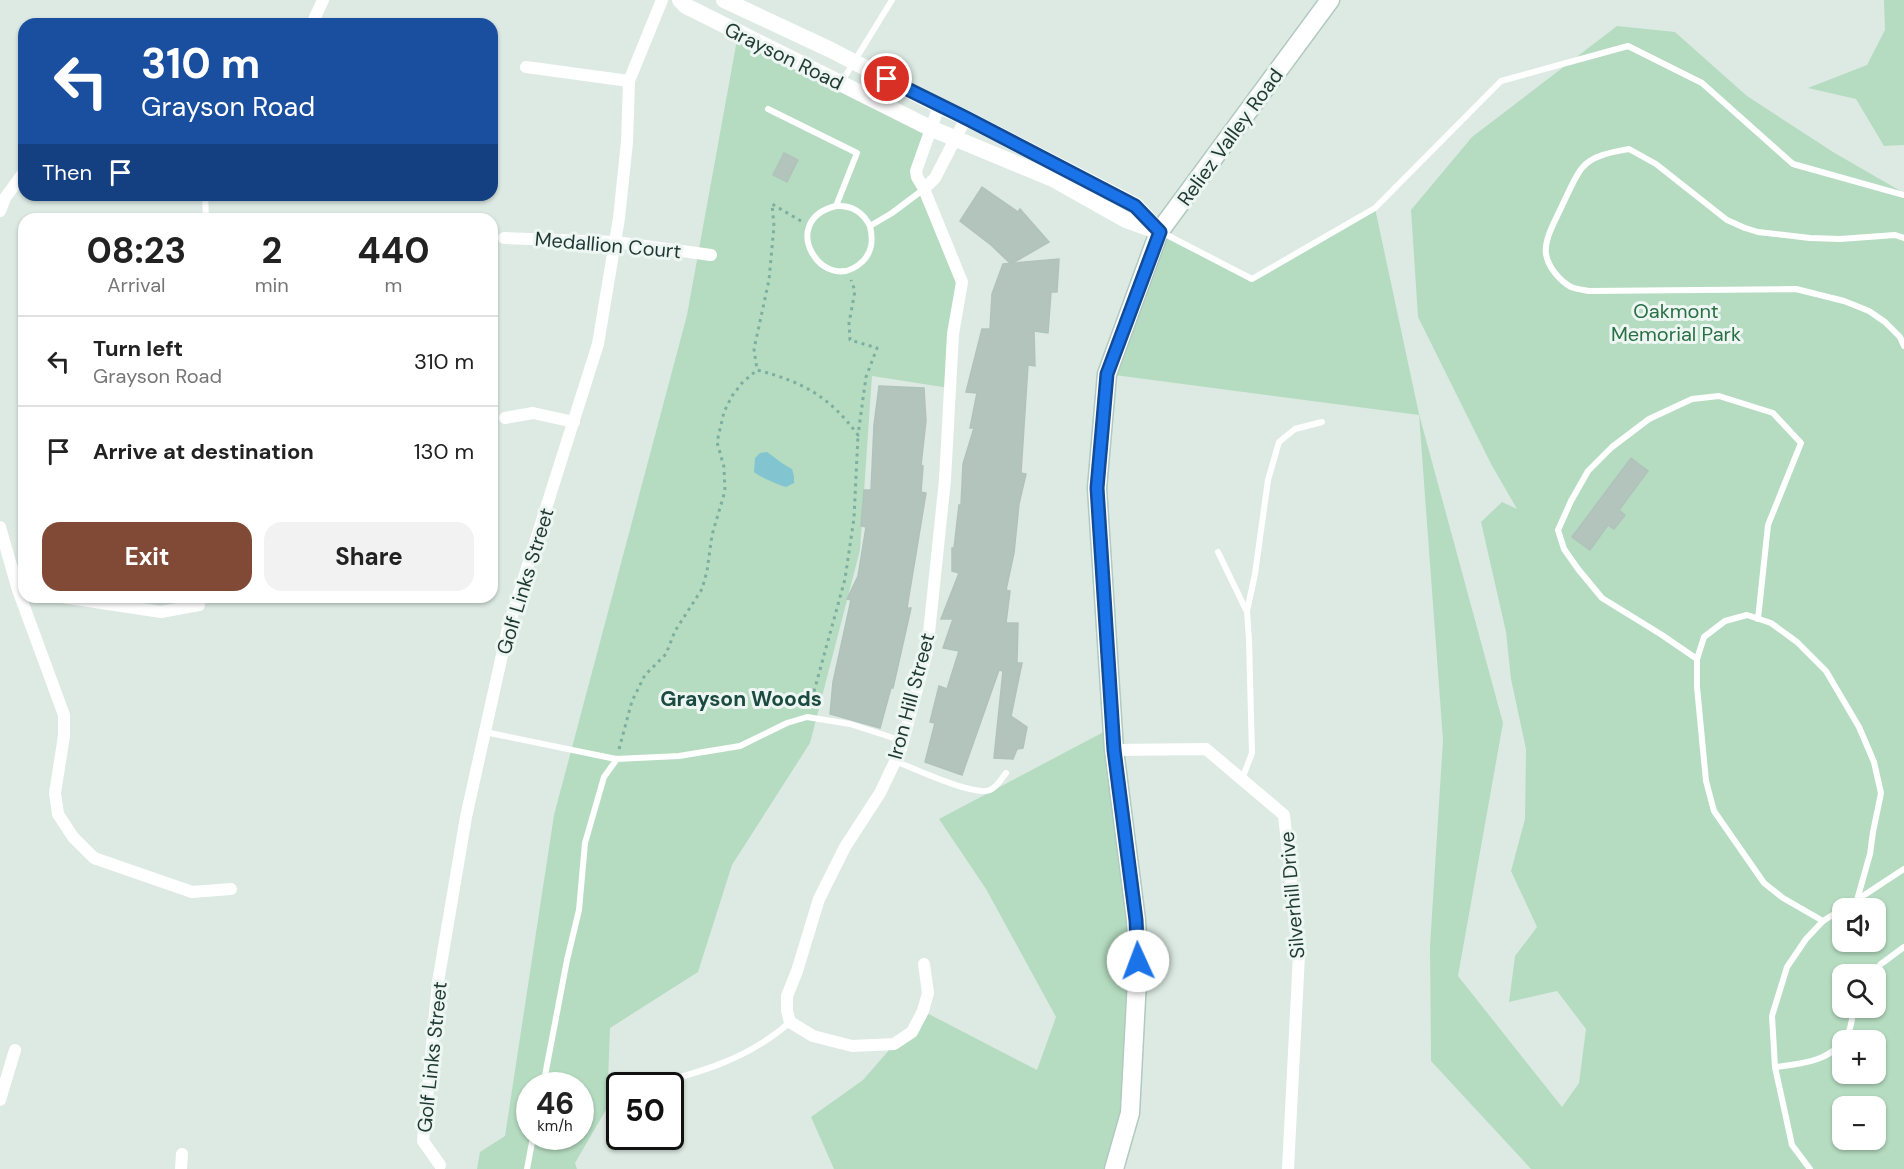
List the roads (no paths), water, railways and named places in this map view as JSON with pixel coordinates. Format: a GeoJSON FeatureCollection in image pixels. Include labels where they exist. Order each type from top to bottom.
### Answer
{"type":"FeatureCollection","features":[{"type":"Feature","properties":{"kind":"main road","name":"Reliez Valley Road"},"geometry":{"type":"LineString","coordinates":[[1114,1169],[1130,1113],[1138,961],[1136,920],[1114,750],[1097,488],[1107,374],[1160,232],[1330,0]]}},
{"type":"Feature","properties":{"kind":"street"},"geometry":{"type":"LineString","coordinates":[[315,18],[323,0]]}},
{"type":"Feature","properties":{"kind":"street","name":"Golf Links Street"},"geometry":{"type":"LineString","coordinates":[[445,1167],[423,1141],[438,982],[466,817],[508,628],[598,344],[616,242],[627,142],[629,81],[662,0]]}},
{"type":"Feature","properties":{"kind":"street","name":"Grayson Road"},"geometry":{"type":"LineString","coordinates":[[680,0],[686,6],[738,34],[930,128],[1053,178],[1126,220],[1160,232]]}},
{"type":"Feature","properties":{"kind":"street","name":"Grayson Road"},"geometry":{"type":"LineString","coordinates":[[724,0],[966,118],[1135,206],[1160,232]]}},
{"type":"Feature","properties":{"kind":"street"},"geometry":{"type":"LineString","coordinates":[[526,67],[629,81]]}},
{"type":"Feature","properties":{"kind":"street","name":"Iron Hill Street"},"geometry":{"type":"LineString","coordinates":[[790,1022],[787,996],[798,971],[819,899],[845,847],[880,793],[895,761],[903,741],[927,652],[945,480],[952,334],[962,282],[916,171],[939,106]]}},
{"type":"Feature","properties":{"kind":"street"},"geometry":{"type":"LineString","coordinates":[[924,189],[935,178],[966,118]]}},
{"type":"Feature","properties":{"kind":"street"},"geometry":{"type":"LineString","coordinates":[[0,211],[5,198],[18,180]]}},
{"type":"Feature","properties":{"kind":"street","name":"Medallion Court"},"geometry":{"type":"LineString","coordinates":[[504,238],[616,242],[711,255]]}},
{"type":"Feature","properties":{"kind":"street"},"geometry":{"type":"LineString","coordinates":[[505,417],[533,413],[574,422]]}},
{"type":"Feature","properties":{"kind":"street"},"geometry":{"type":"LineString","coordinates":[[0,527],[18,582]]}},
{"type":"Feature","properties":{"kind":"street"},"geometry":{"type":"LineString","coordinates":[[25,603],[64,715],[64,736],[55,793],[58,814],[73,837],[94,858],[192,892],[231,889]]}},
{"type":"Feature","properties":{"kind":"street"},"geometry":{"type":"LineString","coordinates":[[102,603],[161,612],[199,605]]}},
{"type":"Feature","properties":{"kind":"street","name":"Silverhill Drive"},"geometry":{"type":"LineString","coordinates":[[1114,750],[1206,749],[1284,815],[1299,955],[1288,1169]]}},
{"type":"Feature","properties":{"kind":"street"},"geometry":{"type":"LineString","coordinates":[[790,1022],[813,1035],[852,1046],[894,1044],[912,1032],[923,1011],[928,993],[924,964]]}},
{"type":"Feature","properties":{"kind":"street"},"geometry":{"type":"LineString","coordinates":[[0,1100],[15,1050]]}},
{"type":"Feature","properties":{"kind":"street"},"geometry":{"type":"LineString","coordinates":[[181,1169],[182,1154]]}},
{"type":"Feature","properties":{"kind":"lane"},"geometry":{"type":"LineString","coordinates":[[840,84],[892,0]]}},
{"type":"Feature","properties":{"kind":"lane"},"geometry":{"type":"LineString","coordinates":[[1160,232],[1252,279],[1375,208],[1501,81],[1628,46],[1702,83],[1793,164],[1904,195]]}},
{"type":"Feature","properties":{"kind":"lane"},"geometry":{"type":"LineString","coordinates":[[768,109],[857,153],[836,206]]}},
{"type":"Feature","properties":{"kind":"lane"},"geometry":{"type":"LineString","coordinates":[[1904,238],[1895,235],[1840,239],[1810,238],[1758,232],[1745,228],[1727,220],[1656,164],[1629,149],[1609,153],[1582,167],[1549,236],[1546,253],[1558,277],[1572,288],[1590,291],[1796,289],[1844,301],[1869,311],[1885,322],[1902,336],[1904,346]]}},
{"type":"Feature","properties":{"kind":"lane"},"geometry":{"type":"LineString","coordinates":[[870,226],[924,189]]}},
{"type":"Feature","properties":{"kind":"lane"},"geometry":{"type":"LineString","coordinates":[[842,205],[855,209],[870,226],[872,234],[870,251],[857,266],[849,269],[832,270],[823,266],[815,259],[808,243],[809,226],[814,218],[821,211],[836,206],[842,205]]}},
{"type":"Feature","properties":{"kind":"lane"},"geometry":{"type":"LineString","coordinates":[[1697,659],[1602,598],[1564,549],[1558,530],[1588,471],[1611,447],[1649,419],[1692,399],[1719,396],[1773,413],[1802,443],[1768,525],[1764,582],[1758,619]]}},
{"type":"Feature","properties":{"kind":"lane"},"geometry":{"type":"LineString","coordinates":[[1242,779],[1252,753],[1247,611],[1256,574],[1268,480],[1279,442],[1295,429],[1322,422]]}},
{"type":"Feature","properties":{"kind":"lane"},"geometry":{"type":"LineString","coordinates":[[1218,552],[1247,611]]}},
{"type":"Feature","properties":{"kind":"lane"},"geometry":{"type":"LineString","coordinates":[[1823,921],[1783,898],[1764,883],[1714,811],[1706,781],[1697,687],[1697,659],[1704,637],[1725,621],[1747,615],[1771,623],[1797,642],[1826,671],[1859,727],[1874,762],[1881,793],[1870,854],[1858,898]]}},
{"type":"Feature","properties":{"kind":"lane"},"geometry":{"type":"LineString","coordinates":[[484,732],[617,759],[679,756],[740,746],[787,723],[807,717],[849,724],[903,741]]}},
{"type":"Feature","properties":{"kind":"lane"},"geometry":{"type":"LineString","coordinates":[[546,1072],[579,910],[585,843],[604,777],[617,759]]}},
{"type":"Feature","properties":{"kind":"lane"},"geometry":{"type":"LineString","coordinates":[[895,761],[967,789],[981,792],[990,790],[1006,773]]}},
{"type":"Feature","properties":{"kind":"lane"},"geometry":{"type":"LineString","coordinates":[[1860,898],[1904,869]]}},
{"type":"Feature","properties":{"kind":"lane"},"geometry":{"type":"LineString","coordinates":[[1810,1169],[1792,1145],[1775,1067],[1772,1016],[1787,967],[1806,939],[1823,921],[1832,915]]}},
{"type":"Feature","properties":{"kind":"lane"},"geometry":{"type":"LineString","coordinates":[[1881,964],[1904,947]]}},
{"type":"Feature","properties":{"kind":"lane"},"geometry":{"type":"LineString","coordinates":[[1775,1067],[1809,1063],[1828,1055],[1848,1032],[1852,1018]]}},
{"type":"Feature","properties":{"kind":"lane"},"geometry":{"type":"LineString","coordinates":[[684,1076],[701,1072],[758,1047],[790,1022]]}},
{"type":"Feature","properties":{"kind":"lane"},"geometry":{"type":"LineString","coordinates":[[527,1169],[531,1150]]}},
{"type":"Feature","properties":{"kind":"water"},"geometry":{"type":"Polygon","coordinates":[[[767,452],[792,469],[794,483],[786,487],[754,472],[755,458],[760,453],[767,452]]]}},
{"type":"Feature","properties":{"kind":"district","name":"Grayson Woods"},"geometry":{"type":"Point","coordinates":[741,699]}},
{"type":"Feature","properties":{"kind":"park label","name":"Oakmont Memorial Park"},"geometry":{"type":"Point","coordinates":[1676,322]}}]}
